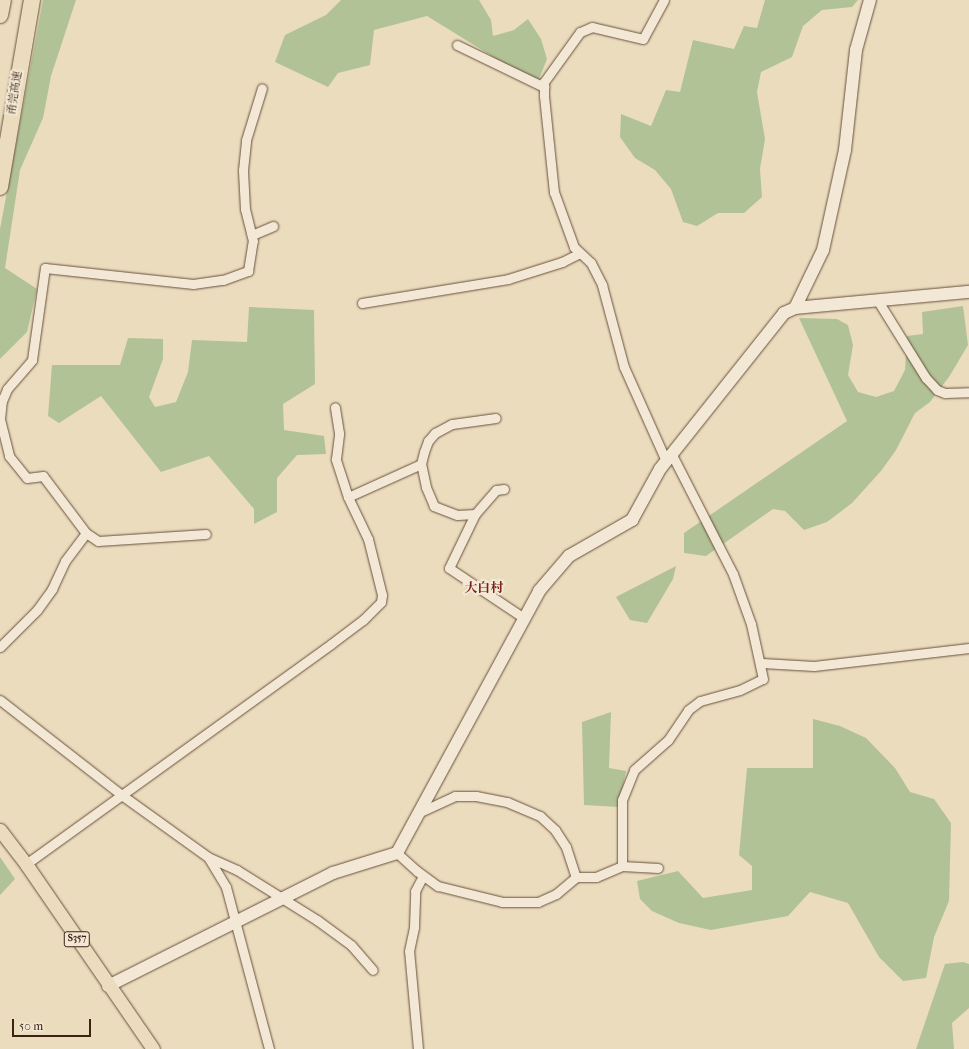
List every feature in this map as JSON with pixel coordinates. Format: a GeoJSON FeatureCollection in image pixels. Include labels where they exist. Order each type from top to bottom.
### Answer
{"type":"FeatureCollection","features":[{"type":"Feature","properties":{"kind":"highway"},"geometry":{"type":"LineString","coordinates":[[0,15],[3,0]]}},
{"type":"Feature","properties":{"kind":"highway","name":"甬莞高速"},"geometry":{"type":"LineString","coordinates":[[0,187],[32,0]]}},
{"type":"Feature","properties":{"kind":"main road","name":"S357"},"geometry":{"type":"LineString","coordinates":[[0,830],[26,864],[108,986],[153,1049]]}},
{"type":"Feature","properties":{"kind":"street"},"geometry":{"type":"LineString","coordinates":[[622,866],[622,800],[634,770],[668,740],[688,710],[700,701],[740,690],[763,679],[762,663],[733,574],[668,457],[624,367],[602,285],[591,263],[574,247],[554,192],[544,82],[580,32],[592,27],[643,40],[664,0]]}},
{"type":"Feature","properties":{"kind":"street"},"geometry":{"type":"LineString","coordinates":[[795,308],[823,250],[845,150],[856,50],[870,0]]}},
{"type":"Feature","properties":{"kind":"street"},"geometry":{"type":"LineString","coordinates":[[457,45],[544,87]]}},
{"type":"Feature","properties":{"kind":"street"},"geometry":{"type":"LineString","coordinates":[[206,534],[98,541],[86,534],[43,476],[27,478],[9,456],[0,419],[2,401],[7,389],[32,360],[45,268],[193,284],[223,280],[248,271],[252,235],[245,209],[243,170],[246,140],[262,88]]}},
{"type":"Feature","properties":{"kind":"street"},"geometry":{"type":"LineString","coordinates":[[252,235],[273,226]]}},
{"type":"Feature","properties":{"kind":"street"},"geometry":{"type":"LineString","coordinates":[[362,303],[508,279],[562,262],[580,253]]}},
{"type":"Feature","properties":{"kind":"street"},"geometry":{"type":"LineString","coordinates":[[108,986],[333,873],[397,853],[539,591],[569,556],[632,520],[668,457],[784,313],[795,308],[969,292]]}},
{"type":"Feature","properties":{"kind":"street"},"geometry":{"type":"LineString","coordinates":[[878,301],[926,378],[937,390],[945,393],[969,392]]}},
{"type":"Feature","properties":{"kind":"street"},"geometry":{"type":"LineString","coordinates":[[26,864],[123,796],[331,644],[363,620],[381,602],[382,595],[368,539],[348,497],[336,459],[338,433],[335,407]]}},
{"type":"Feature","properties":{"kind":"street"},"geometry":{"type":"LineString","coordinates":[[475,514],[458,515],[434,506],[426,487],[421,464],[428,441],[435,433],[452,424],[496,418]]}},
{"type":"Feature","properties":{"kind":"street"},"geometry":{"type":"LineString","coordinates":[[348,497],[421,464]]}},
{"type":"Feature","properties":{"kind":"street"},"geometry":{"type":"LineString","coordinates":[[504,489],[496,490],[475,514],[449,568],[524,618]]}},
{"type":"Feature","properties":{"kind":"street"},"geometry":{"type":"LineString","coordinates":[[0,647],[37,610],[52,589],[65,561],[86,534]]}},
{"type":"Feature","properties":{"kind":"street"},"geometry":{"type":"LineString","coordinates":[[762,663],[814,666],[969,648]]}},
{"type":"Feature","properties":{"kind":"street"},"geometry":{"type":"LineString","coordinates":[[0,700],[123,796],[208,857],[237,870],[317,920],[351,945],[373,970]]}},
{"type":"Feature","properties":{"kind":"street"},"geometry":{"type":"LineString","coordinates":[[417,814],[455,796],[476,796],[526,808],[540,816],[555,830],[566,848],[576,877]]}},
{"type":"Feature","properties":{"kind":"street"},"geometry":{"type":"LineString","coordinates":[[397,853],[423,876],[438,886],[472,896],[522,903],[538,902],[556,894],[576,877],[596,877],[622,866],[658,868]]}},
{"type":"Feature","properties":{"kind":"street"},"geometry":{"type":"LineString","coordinates":[[208,857],[226,887],[269,1049]]}},
{"type":"Feature","properties":{"kind":"street"},"geometry":{"type":"LineString","coordinates":[[418,1049],[409,951],[414,926],[415,891],[423,876]]}},
{"type":"Feature","properties":{"kind":"green space"},"geometry":{"type":"Polygon","coordinates":[[[43,0],[76,0],[51,76],[43,118],[20,170],[5,268],[37,289],[27,332],[0,359],[0,229],[43,0]]]}},
{"type":"Feature","properties":{"kind":"green space"},"geometry":{"type":"Polygon","coordinates":[[[341,0],[479,0],[491,20],[493,36],[514,30],[528,19],[541,39],[547,59],[537,84],[427,16],[374,30],[370,65],[338,73],[328,87],[275,62],[285,35],[326,15],[341,0]]]}},
{"type":"Feature","properties":{"kind":"green space"},"geometry":{"type":"Polygon","coordinates":[[[765,0],[858,0],[852,7],[822,10],[803,26],[792,57],[761,72],[757,92],[765,139],[760,169],[762,197],[744,213],[718,213],[697,226],[683,222],[671,189],[655,170],[635,158],[620,137],[621,114],[651,126],[666,90],[680,92],[693,40],[734,49],[744,26],[757,28],[765,0]]]}},
{"type":"Feature","properties":{"kind":"green space"},"geometry":{"type":"Polygon","coordinates":[[[963,306],[968,345],[949,377],[930,402],[915,413],[896,450],[881,471],[852,503],[827,522],[804,530],[785,511],[773,509],[706,556],[684,553],[684,533],[847,421],[799,318],[837,319],[848,325],[853,345],[848,375],[858,392],[876,397],[894,391],[905,370],[907,336],[923,334],[922,312],[963,306]]]}},
{"type":"Feature","properties":{"kind":"green space"},"geometry":{"type":"Polygon","coordinates":[[[249,307],[314,310],[315,384],[283,404],[284,430],[324,436],[326,454],[297,455],[277,478],[277,512],[254,524],[254,509],[209,456],[161,472],[101,396],[59,423],[48,416],[52,365],[120,365],[128,338],[163,339],[163,359],[149,397],[155,407],[176,402],[188,372],[192,340],[247,342],[249,307]]]}},
{"type":"Feature","properties":{"kind":"green space"},"geometry":{"type":"Polygon","coordinates":[[[676,566],[673,579],[647,623],[630,620],[616,597],[676,566]]]}},
{"type":"Feature","properties":{"kind":"green space"},"geometry":{"type":"Polygon","coordinates":[[[611,712],[609,768],[626,771],[619,807],[584,805],[582,722],[611,712]]]}},
{"type":"Feature","properties":{"kind":"green space"},"geometry":{"type":"Polygon","coordinates":[[[813,719],[840,726],[866,738],[895,768],[910,792],[934,799],[951,823],[949,901],[934,937],[926,978],[903,981],[879,957],[848,903],[810,892],[788,916],[711,930],[679,923],[652,911],[640,899],[637,881],[678,871],[703,898],[752,890],[752,866],[739,855],[747,768],[813,768],[813,719]]]}},
{"type":"Feature","properties":{"kind":"green space"},"geometry":{"type":"Polygon","coordinates":[[[0,857],[15,879],[0,895],[0,857]]]}},
{"type":"Feature","properties":{"kind":"green space"},"geometry":{"type":"Polygon","coordinates":[[[963,962],[969,964],[969,1008],[952,1023],[954,1049],[916,1049],[945,964],[963,962]]]}},
{"type":"Feature","properties":{"kind":"district","name":"大白村"},"geometry":{"type":"Point","coordinates":[484,588]}}]}
